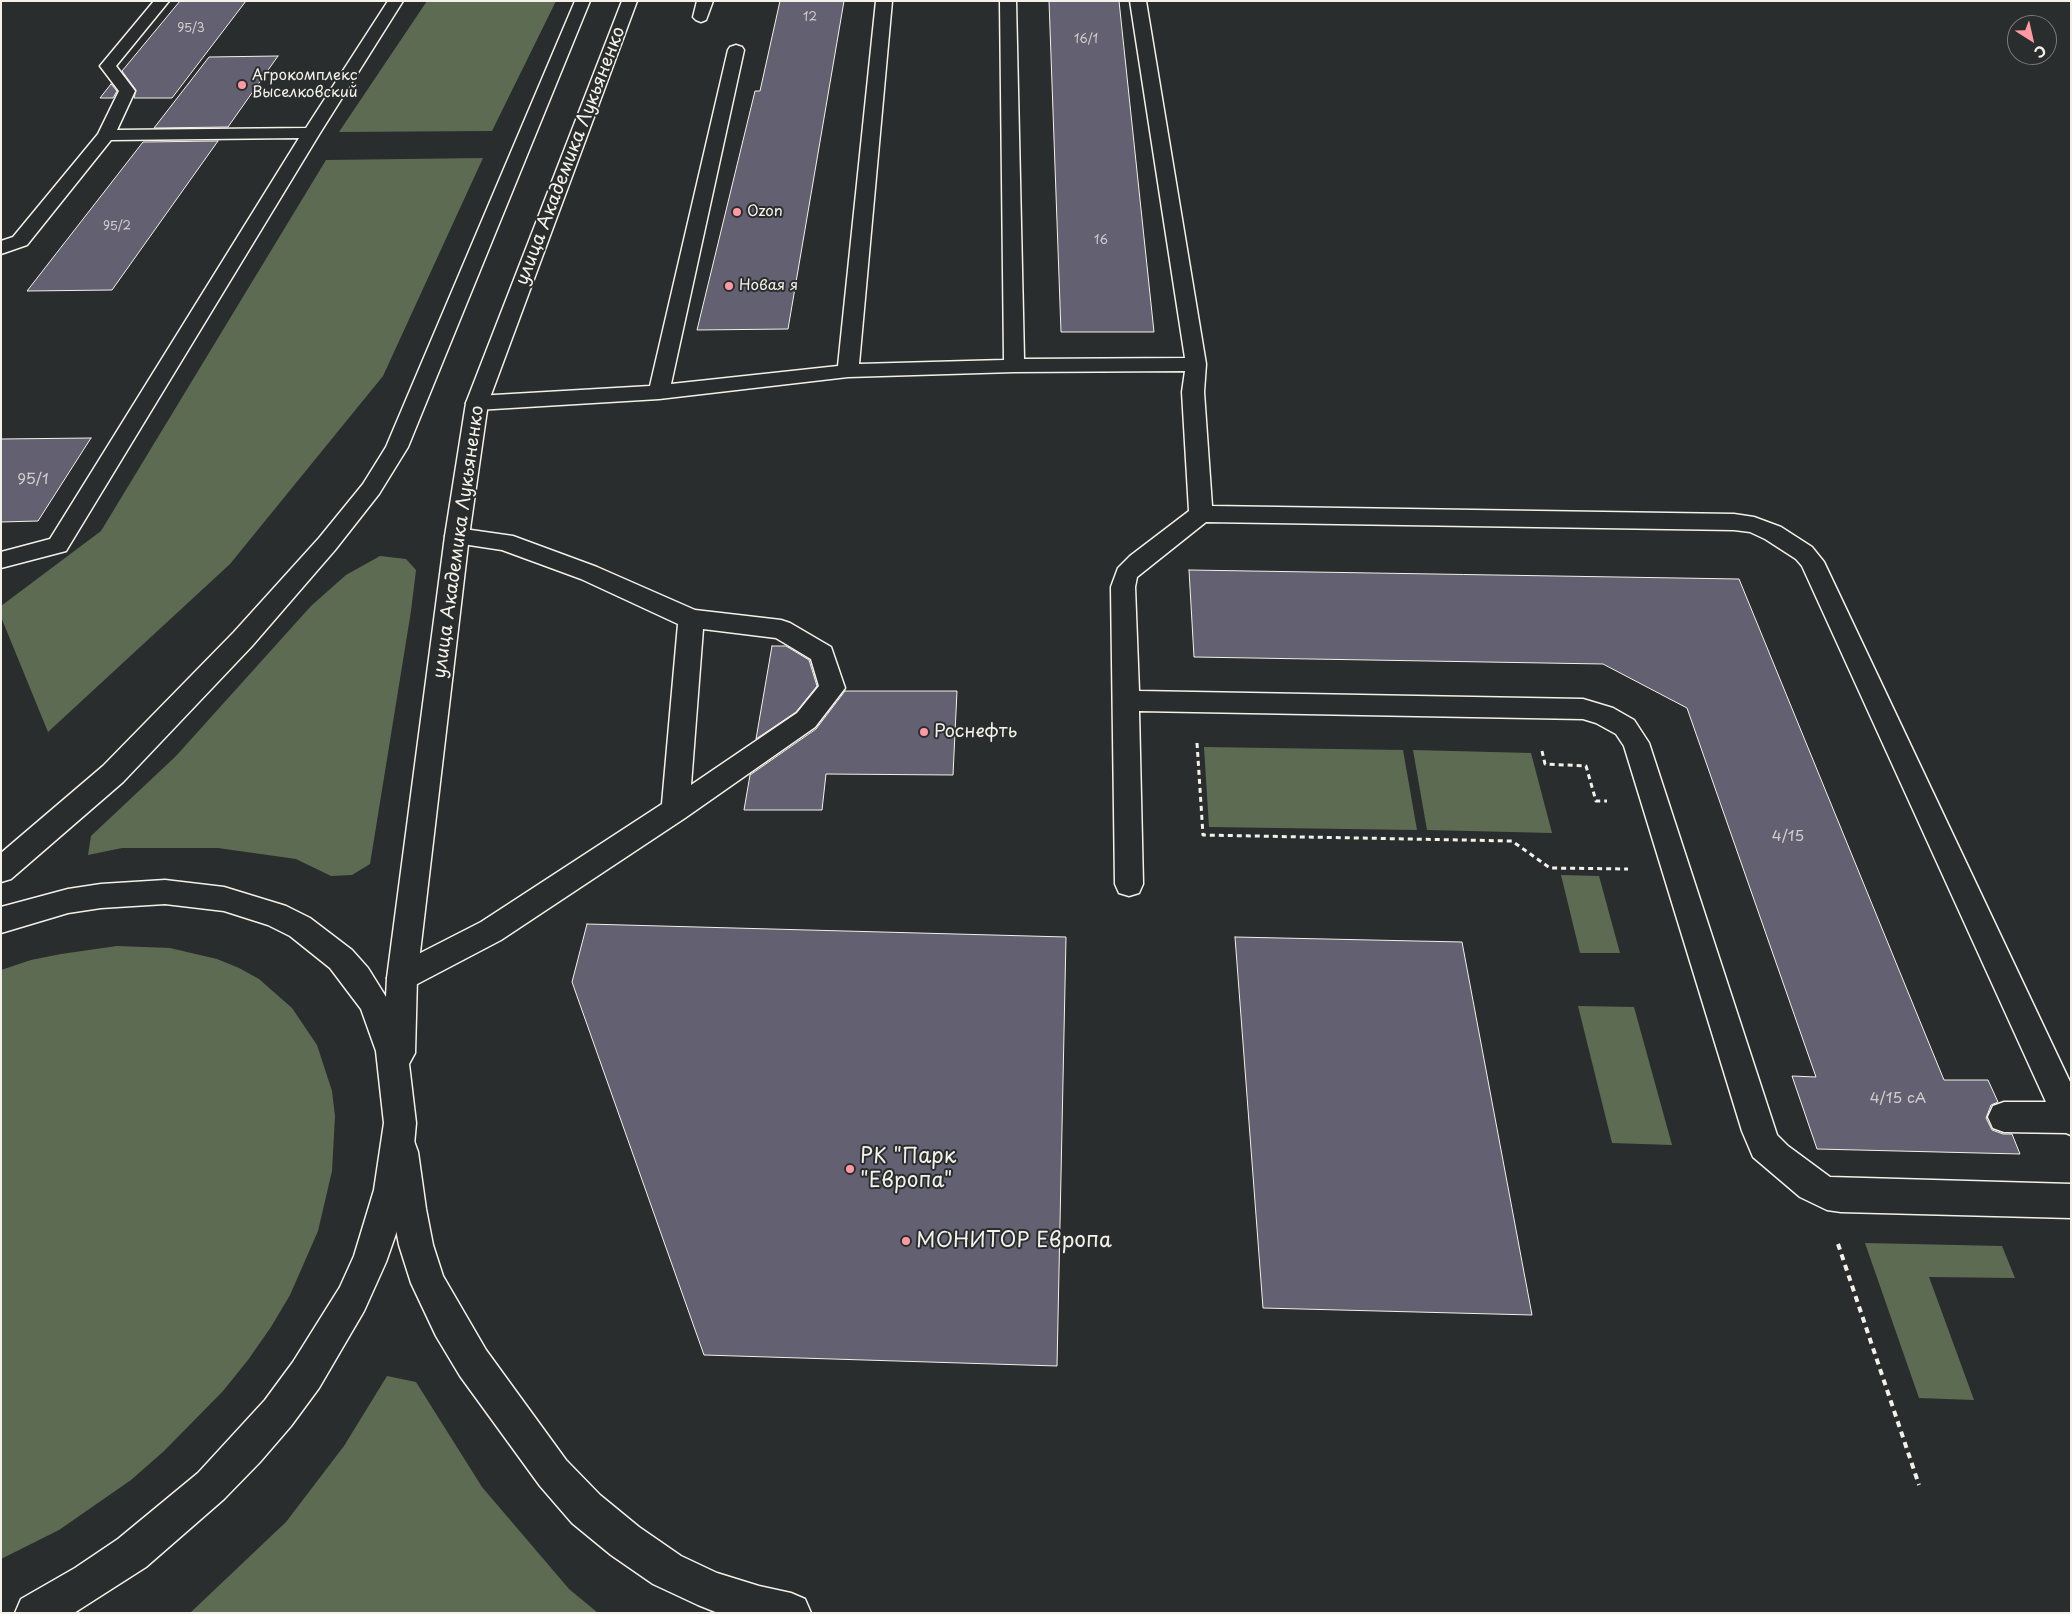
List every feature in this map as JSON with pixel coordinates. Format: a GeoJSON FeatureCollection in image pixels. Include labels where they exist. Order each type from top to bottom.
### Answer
{"type":"FeatureCollection","features":[{"type":"Feature","properties":{"kind":"main road"},"geometry":{"type":"LineString","coordinates":[[1,248],[20,241],[106,135],[127,91],[108,66],[162,1]]}},
{"type":"Feature","properties":{"kind":"main road"},"geometry":{"type":"LineString","coordinates":[[1,560],[58,545],[311,134],[396,1]]}},
{"type":"Feature","properties":{"kind":"main road"},"geometry":{"type":"LineString","coordinates":[[1,870],[113,774],[242,639],[371,490],[397,447],[583,1]]}},
{"type":"Feature","properties":{"kind":"main road","name":"улица Академика Лукьяненко"},"geometry":{"type":"LineString","coordinates":[[398,1079],[402,978],[457,536],[477,403],[630,1]]}},
{"type":"Feature","properties":{"kind":"main road"},"geometry":{"type":"LineString","coordinates":[[701,17],[706,1]]}},
{"type":"Feature","properties":{"kind":"main road"},"geometry":{"type":"LineString","coordinates":[[848,371],[884,1]]}},
{"type":"Feature","properties":{"kind":"main road"},"geometry":{"type":"LineString","coordinates":[[1008,1],[1014,366]]}},
{"type":"Feature","properties":{"kind":"main road"},"geometry":{"type":"LineString","coordinates":[[1138,1],[1196,364],[1193,392],[1201,514]]}},
{"type":"Feature","properties":{"kind":"main road"},"geometry":{"type":"LineString","coordinates":[[659,392],[736,50]]}},
{"type":"Feature","properties":{"kind":"main road"},"geometry":{"type":"LineString","coordinates":[[106,135],[311,134]]}},
{"type":"Feature","properties":{"kind":"main road"},"geometry":{"type":"LineString","coordinates":[[477,403],[659,392],[848,371],[1014,366],[1196,364]]}},
{"type":"Feature","properties":{"kind":"main road"},"geometry":{"type":"LineString","coordinates":[[1129,884],[1123,587],[1126,574],[1138,562],[1201,514],[1734,522],[1754,525],[1791,543],[1804,552],[1812,562],[2070,1119],[2004,1117]]}},
{"type":"Feature","properties":{"kind":"main road"},"geometry":{"type":"LineString","coordinates":[[402,978],[490,931],[675,810],[806,720],[832,688],[822,654],[781,630],[692,619],[589,573],[505,542],[457,536]]}},
{"type":"Feature","properties":{"kind":"main road"},"geometry":{"type":"LineString","coordinates":[[675,810],[692,619]]}},
{"type":"Feature","properties":{"kind":"main road"},"geometry":{"type":"LineString","coordinates":[[1126,701],[1583,709],[1604,715],[1625,728],[1636,743],[1758,1132],[1765,1146],[1776,1157],[1827,1193],[1841,1195],[2071,1201]]}},
{"type":"Feature","properties":{"kind":"main road"},"geometry":{"type":"LineString","coordinates":[[1,920],[68,901],[101,896],[142,892],[214,897],[251,906],[276,915],[300,927],[341,959],[372,1000],[392,1051],[398,1079],[408,1209],[416,1245],[428,1283],[473,1363],[553,1473],[586,1509],[624,1541],[667,1570],[712,1591],[759,1606],[791,1613]]}},
{"type":"Feature","properties":{"kind":"main road"},"geometry":{"type":"LineString","coordinates":[[35,1613],[89,1582],[132,1553],[211,1486],[247,1449],[278,1413],[306,1375],[352,1299],[369,1262],[382,1225],[391,1190],[400,1123]]}},
{"type":"Feature","properties":{"kind":"path"},"geometry":{"type":"LineString","coordinates":[[1197,738],[1203,835],[1512,841],[1550,868],[1675,869]]}},
{"type":"Feature","properties":{"kind":"path"},"geometry":{"type":"LineString","coordinates":[[1541,746],[1545,764],[1586,766],[1596,801],[1654,802]]}},
{"type":"Feature","properties":{"kind":"path"},"geometry":{"type":"LineString","coordinates":[[1827,1193],[1828,1213],[1919,1485]]}},
{"type":"Feature","properties":{"kind":"green space"},"geometry":{"type":"Polygon","coordinates":[[[427,1],[556,1],[492,131],[339,132],[427,1]]]}},
{"type":"Feature","properties":{"kind":"green space"},"geometry":{"type":"Polygon","coordinates":[[[483,158],[383,376],[230,564],[48,732],[1,617],[1,606],[101,531],[326,160],[483,158]]]}},
{"type":"Feature","properties":{"kind":"green space"},"geometry":{"type":"Polygon","coordinates":[[[380,556],[406,559],[416,570],[370,864],[352,875],[331,876],[296,859],[218,848],[122,848],[88,855],[91,836],[176,756],[311,606],[346,575],[380,556]]]}},
{"type":"Feature","properties":{"kind":"green space"},"geometry":{"type":"Polygon","coordinates":[[[1204,747],[1403,750],[1417,830],[1209,827],[1204,747]]]}},
{"type":"Feature","properties":{"kind":"green space"},"geometry":{"type":"Polygon","coordinates":[[[1413,750],[1531,753],[1552,833],[1427,830],[1413,750]]]}},
{"type":"Feature","properties":{"kind":"green space"},"geometry":{"type":"Polygon","coordinates":[[[1561,875],[1599,876],[1620,953],[1580,953],[1561,875]]]}},
{"type":"Feature","properties":{"kind":"green space"},"geometry":{"type":"Polygon","coordinates":[[[117,946],[170,948],[217,959],[259,979],[292,1008],[317,1045],[332,1091],[335,1116],[332,1171],[318,1231],[290,1295],[248,1360],[223,1391],[164,1451],[131,1480],[59,1530],[1,1559],[1,970],[31,960],[117,946]]]}},
{"type":"Feature","properties":{"kind":"green space"},"geometry":{"type":"Polygon","coordinates":[[[1578,1006],[1634,1007],[1672,1145],[1612,1143],[1578,1006]]]}},
{"type":"Feature","properties":{"kind":"green space"},"geometry":{"type":"Polygon","coordinates":[[[1865,1243],[2002,1246],[2015,1278],[1929,1277],[1974,1400],[1919,1398],[1865,1243]]]}},
{"type":"Feature","properties":{"kind":"green space"},"geometry":{"type":"Polygon","coordinates":[[[387,1376],[416,1382],[482,1487],[569,1589],[598,1613],[190,1613],[286,1522],[344,1446],[387,1376]]]}},
{"type":"Feature","properties":{"kind":"building"},"geometry":{"type":"Polygon","coordinates":[[[180,1],[246,1],[172,98],[134,98],[136,90],[122,71],[180,1]]]}},
{"type":"Feature","properties":{"kind":"building"},"geometry":{"type":"Polygon","coordinates":[[[780,1],[844,1],[788,329],[697,330],[755,91],[760,91],[780,1]]]}},
{"type":"Feature","properties":{"kind":"building"},"geometry":{"type":"Polygon","coordinates":[[[1049,1],[1119,1],[1154,332],[1061,332],[1049,1]]]}},
{"type":"Feature","properties":{"kind":"building"},"geometry":{"type":"Polygon","coordinates":[[[278,56],[228,127],[154,128],[209,57],[278,56]]]}},
{"type":"Feature","properties":{"kind":"building"},"geometry":{"type":"Polygon","coordinates":[[[111,84],[117,91],[113,98],[100,98],[111,84]]]}},
{"type":"Feature","properties":{"kind":"building"},"geometry":{"type":"Polygon","coordinates":[[[218,141],[112,290],[27,291],[143,142],[218,141]]]}},
{"type":"Feature","properties":{"kind":"building"},"geometry":{"type":"Polygon","coordinates":[[[91,438],[38,521],[1,522],[1,439],[91,438]]]}},
{"type":"Feature","properties":{"kind":"building"},"geometry":{"type":"Polygon","coordinates":[[[1189,570],[1739,579],[1944,1080],[1988,1080],[1998,1102],[1991,1105],[1986,1118],[1992,1130],[2003,1134],[2012,1134],[2020,1154],[1817,1149],[1792,1076],[1816,1077],[1687,708],[1603,664],[1194,657],[1189,570]]]}},
{"type":"Feature","properties":{"kind":"building"},"geometry":{"type":"Polygon","coordinates":[[[772,646],[786,646],[809,660],[817,686],[796,712],[756,739],[772,646]]]}},
{"type":"Feature","properties":{"kind":"building"},"geometry":{"type":"Polygon","coordinates":[[[845,691],[957,691],[953,775],[826,774],[822,810],[744,810],[750,775],[816,729],[845,691]]]}},
{"type":"Feature","properties":{"kind":"building","name":"РК \"Парк \"Европа\""},"geometry":{"type":"Polygon","coordinates":[[[587,924],[1066,937],[1057,1366],[704,1355],[572,982],[587,924]]]}},
{"type":"Feature","properties":{"kind":"building"},"geometry":{"type":"Polygon","coordinates":[[[1235,937],[1462,942],[1532,1315],[1263,1308],[1235,937]]]}},
{"type":"Feature","properties":{"kind":"place","name":"Агрокомплекс Выселковский"},"geometry":{"type":"Point","coordinates":[242,85]}},
{"type":"Feature","properties":{"kind":"place","name":"Ozon"},"geometry":{"type":"Point","coordinates":[737,212]}},
{"type":"Feature","properties":{"kind":"place","name":"Новая я"},"geometry":{"type":"Point","coordinates":[729,286]}},
{"type":"Feature","properties":{"kind":"place","name":"Роснефть"},"geometry":{"type":"Point","coordinates":[924,732]}},
{"type":"Feature","properties":{"kind":"place","name":"РК \"Парк \"Европа\""},"geometry":{"type":"Point","coordinates":[850,1169]}},
{"type":"Feature","properties":{"kind":"place","name":"МОНИТОР Европа"},"geometry":{"type":"Point","coordinates":[906,1241]}}]}
